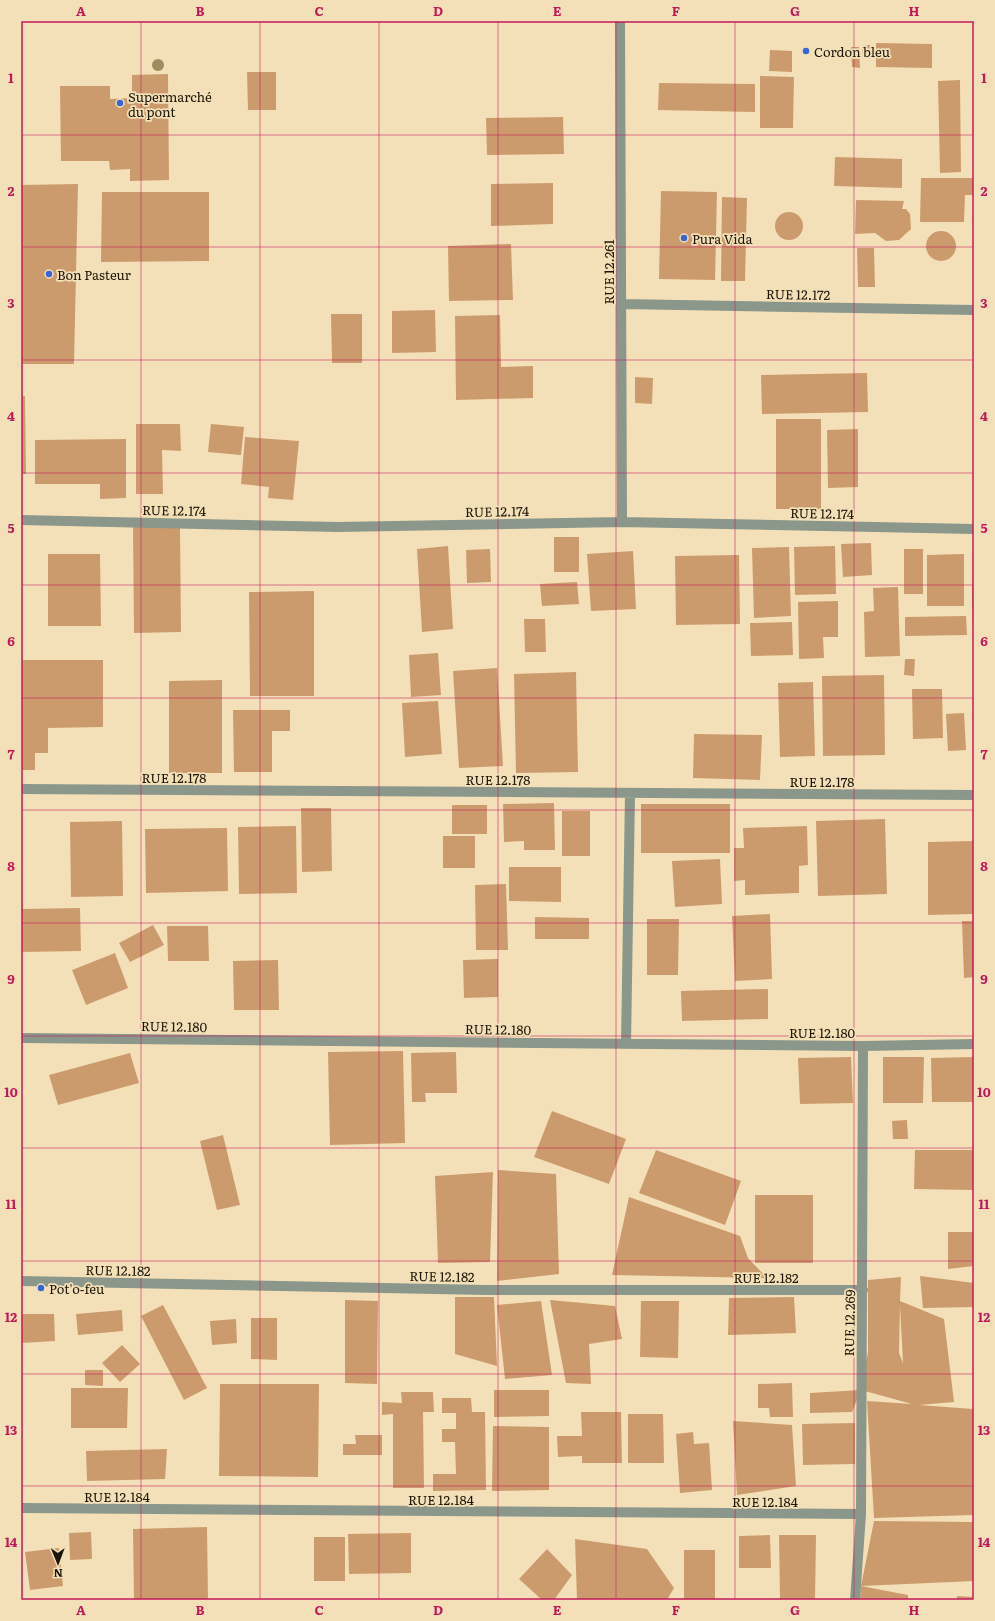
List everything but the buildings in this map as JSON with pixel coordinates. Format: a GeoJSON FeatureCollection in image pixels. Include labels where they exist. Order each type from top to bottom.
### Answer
{"type":"FeatureCollection","features":[{"type":"Feature","properties":{"kind":"street","name":"RUE 12.261"},"geometry":{"type":"LineString","coordinates":[[620,21],[622,522]]}},
{"type":"Feature","properties":{"kind":"street","name":"RUE 12.172"},"geometry":{"type":"LineString","coordinates":[[622,304],[974,310]]}},
{"type":"Feature","properties":{"kind":"street","name":"RUE 12.174"},"geometry":{"type":"LineString","coordinates":[[21,520],[336,527],[622,522],[974,529]]}},
{"type":"Feature","properties":{"kind":"street","name":"RUE 12.178"},"geometry":{"type":"LineString","coordinates":[[21,789],[974,795]]}},
{"type":"Feature","properties":{"kind":"street"},"geometry":{"type":"LineString","coordinates":[[626,1044],[630,793]]}},
{"type":"Feature","properties":{"kind":"street","name":"RUE 12.180"},"geometry":{"type":"LineString","coordinates":[[21,1038],[864,1046],[974,1044]]}},
{"type":"Feature","properties":{"kind":"street","name":"RUE 12.269"},"geometry":{"type":"LineString","coordinates":[[855,1600],[861,1514],[864,1046]]}},
{"type":"Feature","properties":{"kind":"street","name":"RUE 12.182"},"geometry":{"type":"LineString","coordinates":[[21,1281],[486,1290],[863,1290]]}},
{"type":"Feature","properties":{"kind":"street","name":"RUE 12.184"},"geometry":{"type":"LineString","coordinates":[[21,1508],[861,1514]]}},
{"type":"Feature","properties":{"kind":"place","name":"Cordon bleu"},"geometry":{"type":"Point","coordinates":[806,51]}},
{"type":"Feature","properties":{"kind":"place","name":"Supermarché du pont"},"geometry":{"type":"Point","coordinates":[120,103]}},
{"type":"Feature","properties":{"kind":"place","name":"Pura Vida"},"geometry":{"type":"Point","coordinates":[684,238]}},
{"type":"Feature","properties":{"kind":"place","name":"Bon Pasteur"},"geometry":{"type":"Point","coordinates":[49,274]}},
{"type":"Feature","properties":{"kind":"place","name":"Pot'o-feu"},"geometry":{"type":"Point","coordinates":[41,1288]}}]}
